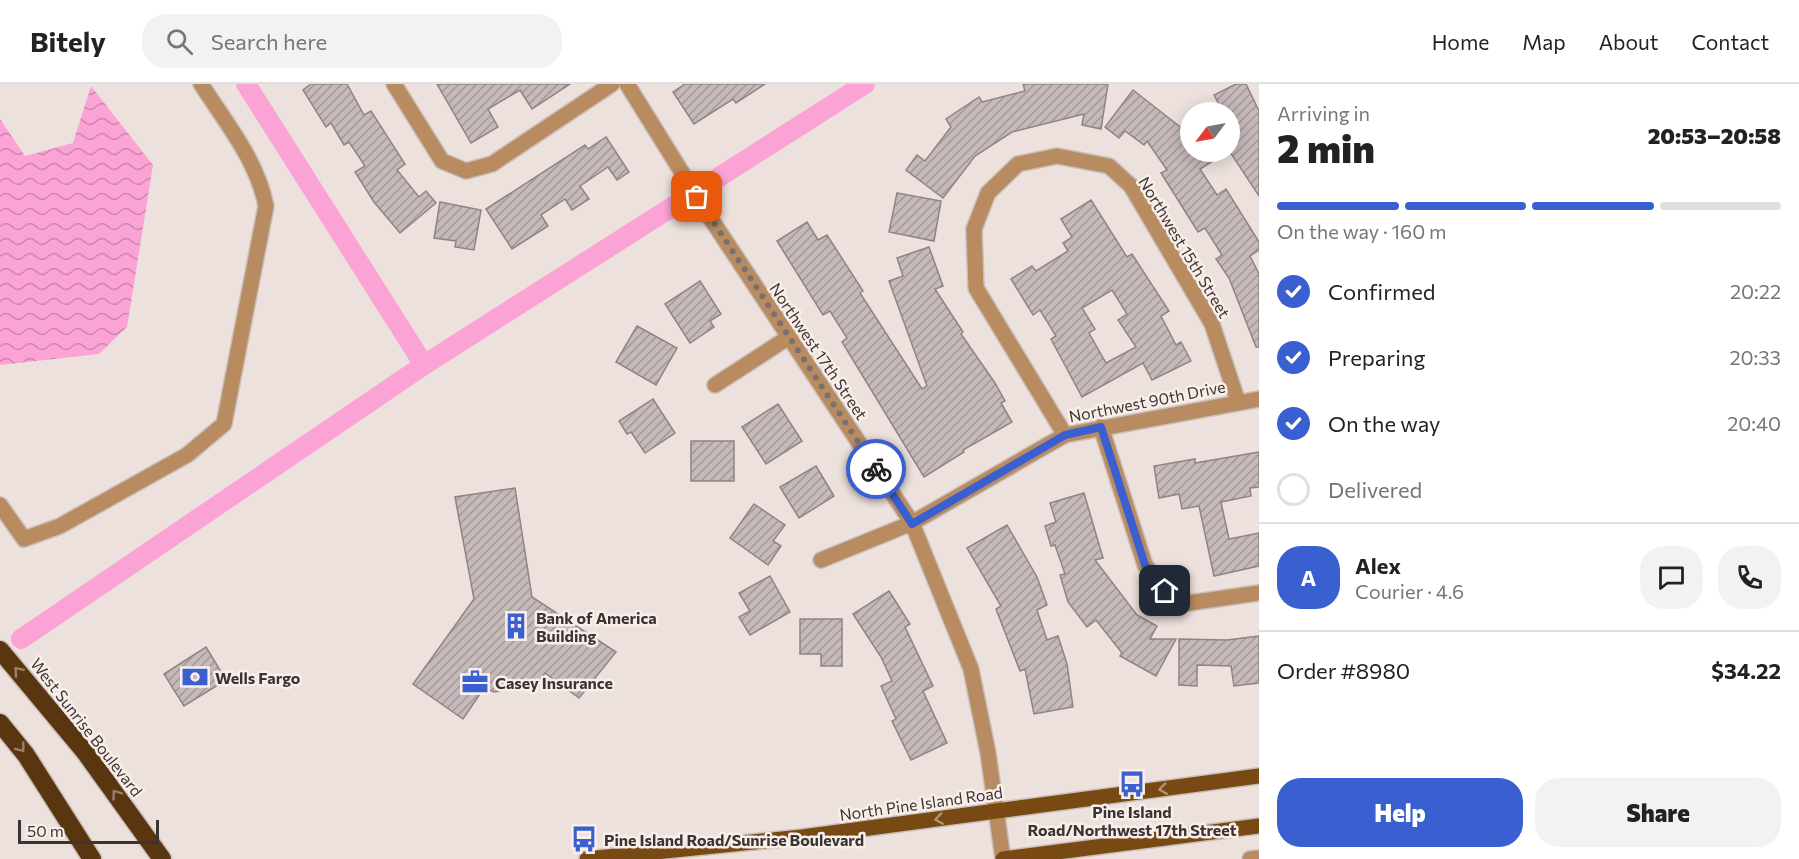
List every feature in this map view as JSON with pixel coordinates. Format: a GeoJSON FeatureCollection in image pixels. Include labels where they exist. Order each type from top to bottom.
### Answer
{"type":"FeatureCollection","features":[{"type":"Feature","properties":{"kind":"highway","name":"West Sunrise Boulevard"},"geometry":{"type":"LineString","coordinates":[[0,650],[85,752],[162,859]]}},
{"type":"Feature","properties":{"kind":"highway"},"geometry":{"type":"LineString","coordinates":[[1,724],[26,755],[93,859]]}},
{"type":"Feature","properties":{"kind":"main road","name":"North Pine Island Road"},"geometry":{"type":"LineString","coordinates":[[587,859],[802,837],[1259,776]]}},
{"type":"Feature","properties":{"kind":"main road"},"geometry":{"type":"LineString","coordinates":[[1003,859],[1259,826]]}},
{"type":"Feature","properties":{"kind":"street"},"geometry":{"type":"LineString","coordinates":[[0,505],[24,539],[33,536],[60,526],[187,455],[224,424],[266,206],[262,184],[252,164],[201,84]]}},
{"type":"Feature","properties":{"kind":"street"},"geometry":{"type":"LineString","coordinates":[[394,84],[442,160],[457,169],[475,171],[492,164],[612,84]]}},
{"type":"Feature","properties":{"kind":"street","name":"Northwest 17th Street"},"geometry":{"type":"LineString","coordinates":[[627,84],[709,216],[912,524],[971,669],[988,753],[1003,859]]}},
{"type":"Feature","properties":{"kind":"street","name":"Northwest 15th Street"},"geometry":{"type":"LineString","coordinates":[[1065,435],[975,288],[974,229],[988,193],[1018,164],[1057,156],[1109,166],[1131,186],[1212,324],[1238,402]]}},
{"type":"Feature","properties":{"kind":"street"},"geometry":{"type":"LineString","coordinates":[[715,385],[789,337]]}},
{"type":"Feature","properties":{"kind":"street","name":"Northwest 90th Drive"},"geometry":{"type":"LineString","coordinates":[[821,560],[912,524],[1065,435],[1259,399]]}},
{"type":"Feature","properties":{"kind":"street"},"geometry":{"type":"LineString","coordinates":[[1101,427],[1145,565],[1175,605],[1259,593]]}},
{"type":"Feature","properties":{"kind":"street"},"geometry":{"type":"LineString","coordinates":[[1250,859],[1259,858]]}},
{"type":"Feature","properties":{"kind":"water"},"geometry":{"type":"Polygon","coordinates":[[[91,86],[153,165],[127,327],[99,354],[0,365],[0,119],[25,156],[73,143],[91,86]]]}},
{"type":"Feature","properties":{"kind":"building"},"geometry":{"type":"Polygon","coordinates":[[[311,84],[347,84],[364,115],[371,111],[405,164],[397,170],[419,197],[426,191],[436,203],[400,233],[374,202],[355,172],[365,166],[349,142],[344,145],[331,123],[326,127],[303,90],[311,84]]]}},
{"type":"Feature","properties":{"kind":"building"},"geometry":{"type":"Polygon","coordinates":[[[437,84],[570,84],[532,109],[520,90],[488,109],[498,127],[471,143],[437,84]]]}},
{"type":"Feature","properties":{"kind":"building"},"geometry":{"type":"Polygon","coordinates":[[[685,84],[765,84],[736,103],[733,99],[694,124],[673,92],[685,84]]]}},
{"type":"Feature","properties":{"kind":"building"},"geometry":{"type":"Polygon","coordinates":[[[1023,84],[1108,84],[1101,129],[1082,125],[1084,114],[1012,132],[975,156],[943,198],[906,170],[917,155],[925,161],[951,127],[946,119],[979,97],[982,102],[1025,91],[1023,84]]]}},
{"type":"Feature","properties":{"kind":"building"},"geometry":{"type":"Polygon","coordinates":[[[1236,84],[1246,84],[1259,111],[1259,196],[1237,162],[1240,162],[1240,102],[1218,102],[1214,95],[1236,84]]]}},
{"type":"Feature","properties":{"kind":"building"},"geometry":{"type":"Polygon","coordinates":[[[1133,90],[1180,127],[1180,162],[1211,162],[1200,169],[1217,195],[1226,189],[1259,242],[1259,250],[1250,256],[1259,274],[1259,347],[1256,347],[1229,278],[1216,259],[1222,255],[1205,228],[1198,232],[1161,173],[1167,170],[1147,141],[1144,145],[1125,131],[1119,138],[1105,127],[1133,90]]]}},
{"type":"Feature","properties":{"kind":"building"},"geometry":{"type":"Polygon","coordinates":[[[606,137],[629,172],[617,180],[608,167],[580,186],[589,199],[572,210],[565,199],[541,215],[548,226],[512,249],[486,209],[585,145],[588,149],[606,137]]]}},
{"type":"Feature","properties":{"kind":"building"},"geometry":{"type":"Polygon","coordinates":[[[897,193],[941,201],[934,241],[889,232],[897,193]]]}},
{"type":"Feature","properties":{"kind":"building"},"geometry":{"type":"Polygon","coordinates":[[[1091,200],[1127,257],[1132,254],[1169,311],[1161,316],[1176,345],[1181,342],[1191,361],[1152,380],[1143,363],[1082,397],[1051,339],[1056,336],[1040,310],[1033,315],[1011,279],[1032,266],[1036,271],[1068,251],[1063,243],[1072,237],[1061,219],[1091,200]],[[1112,290],[1082,308],[1095,329],[1089,333],[1106,363],[1136,347],[1118,320],[1127,314],[1112,290]]]}},
{"type":"Feature","properties":{"kind":"building"},"geometry":{"type":"Polygon","coordinates":[[[440,202],[481,210],[474,250],[455,247],[456,241],[434,238],[440,202]]]}},
{"type":"Feature","properties":{"kind":"building"},"geometry":{"type":"Polygon","coordinates":[[[807,222],[818,240],[827,235],[863,291],[860,293],[922,389],[927,386],[889,281],[903,276],[897,258],[929,247],[943,286],[935,289],[963,332],[961,334],[995,383],[1005,401],[1001,403],[1012,422],[963,450],[964,452],[924,477],[842,342],[847,338],[830,311],[823,315],[777,241],[807,222]]]}},
{"type":"Feature","properties":{"kind":"building"},"geometry":{"type":"Polygon","coordinates":[[[700,281],[721,314],[710,321],[714,327],[690,343],[665,304],[700,281]]]}},
{"type":"Feature","properties":{"kind":"building"},"geometry":{"type":"Polygon","coordinates":[[[637,326],[677,348],[656,385],[616,362],[637,326]]]}},
{"type":"Feature","properties":{"kind":"building"},"geometry":{"type":"Polygon","coordinates":[[[653,399],[675,433],[645,453],[631,432],[627,434],[619,421],[653,399]]]}},
{"type":"Feature","properties":{"kind":"building"},"geometry":{"type":"Polygon","coordinates":[[[778,404],[802,441],[766,464],[742,427],[778,404]]]}},
{"type":"Feature","properties":{"kind":"building"},"geometry":{"type":"Polygon","coordinates":[[[691,441],[734,441],[734,481],[691,481],[691,441]]]}},
{"type":"Feature","properties":{"kind":"building"},"geometry":{"type":"Polygon","coordinates":[[[1259,452],[1259,487],[1250,488],[1251,496],[1221,502],[1229,539],[1259,533],[1259,566],[1214,576],[1199,506],[1182,509],[1179,494],[1159,498],[1154,466],[1195,459],[1195,463],[1259,452]]]}},
{"type":"Feature","properties":{"kind":"building"},"geometry":{"type":"Polygon","coordinates":[[[816,466],[834,496],[799,518],[780,487],[816,466]]]}},
{"type":"Feature","properties":{"kind":"building","name":"Bank of America Building"},"geometry":{"type":"Polygon","coordinates":[[[515,488],[532,597],[616,652],[579,698],[545,673],[538,683],[494,692],[484,688],[463,719],[413,684],[474,599],[455,497],[515,488]]]}},
{"type":"Feature","properties":{"kind":"building"},"geometry":{"type":"Polygon","coordinates":[[[1084,493],[1103,558],[1095,560],[1137,615],[1157,626],[1150,639],[1176,639],[1156,676],[1120,656],[1122,653],[1096,620],[1087,627],[1068,602],[1060,575],[1065,574],[1055,545],[1051,546],[1045,526],[1056,522],[1050,503],[1084,493]]]}},
{"type":"Feature","properties":{"kind":"building"},"geometry":{"type":"Polygon","coordinates":[[[754,504],[785,525],[773,541],[781,546],[768,565],[730,538],[754,504]]]}},
{"type":"Feature","properties":{"kind":"building"},"geometry":{"type":"Polygon","coordinates":[[[1007,525],[1037,577],[1047,605],[1037,610],[1047,640],[1058,636],[1067,664],[1073,707],[1034,714],[1025,669],[1020,671],[996,609],[1001,606],[967,548],[1007,525]]]}},
{"type":"Feature","properties":{"kind":"building"},"geometry":{"type":"Polygon","coordinates":[[[770,576],[790,612],[750,635],[739,617],[750,611],[739,593],[770,576]]]}},
{"type":"Feature","properties":{"kind":"building"},"geometry":{"type":"Polygon","coordinates":[[[889,591],[910,624],[905,627],[933,686],[923,691],[947,743],[911,760],[892,721],[896,719],[881,686],[892,681],[881,657],[853,614],[889,591]]]}},
{"type":"Feature","properties":{"kind":"building"},"geometry":{"type":"Polygon","coordinates":[[[800,619],[842,619],[842,666],[821,666],[821,654],[800,654],[800,619]]]}},
{"type":"Feature","properties":{"kind":"building"},"geometry":{"type":"Polygon","coordinates":[[[1259,636],[1259,683],[1234,686],[1231,666],[1197,665],[1197,686],[1179,685],[1179,639],[1227,640],[1259,636]]]}},
{"type":"Feature","properties":{"kind":"building","name":"Wells Fargo"},"geometry":{"type":"Polygon","coordinates":[[[206,647],[226,680],[184,706],[164,674],[206,647]]]}},
{"type":"Feature","properties":{"kind":"waterway"},"geometry":{"type":"LineString","coordinates":[[246,84],[424,365]]}},
{"type":"Feature","properties":{"kind":"waterway"},"geometry":{"type":"LineString","coordinates":[[21,639],[424,365],[865,84]]}},
{"type":"Feature","properties":{"kind":"way so far"},"geometry":{"type":"LineString","coordinates":[[697,197],[876,469]]}},
{"type":"Feature","properties":{"kind":"place","name":"Bank of America Building"},"geometry":{"type":"Point","coordinates":[516,626]}},
{"type":"Feature","properties":{"kind":"place","name":"Wells Fargo"},"geometry":{"type":"Point","coordinates":[195,677]}},
{"type":"Feature","properties":{"kind":"place","name":"Casey Insurance"},"geometry":{"type":"Point","coordinates":[475,682]}},
{"type":"Feature","properties":{"kind":"place","name":"Pine Island Road/Northwest 17th Street"},"geometry":{"type":"Point","coordinates":[1132,784]}},
{"type":"Feature","properties":{"kind":"place","name":"Pine Island Road/Sunrise Boulevard"},"geometry":{"type":"Point","coordinates":[584,839]}},
{"type":"Feature","properties":{"kind":"route"},"geometry":{"type":"LineString","coordinates":[[876,469],[912,524],[1065,435],[1101,427],[1145,565],[1165,591]]}}]}
